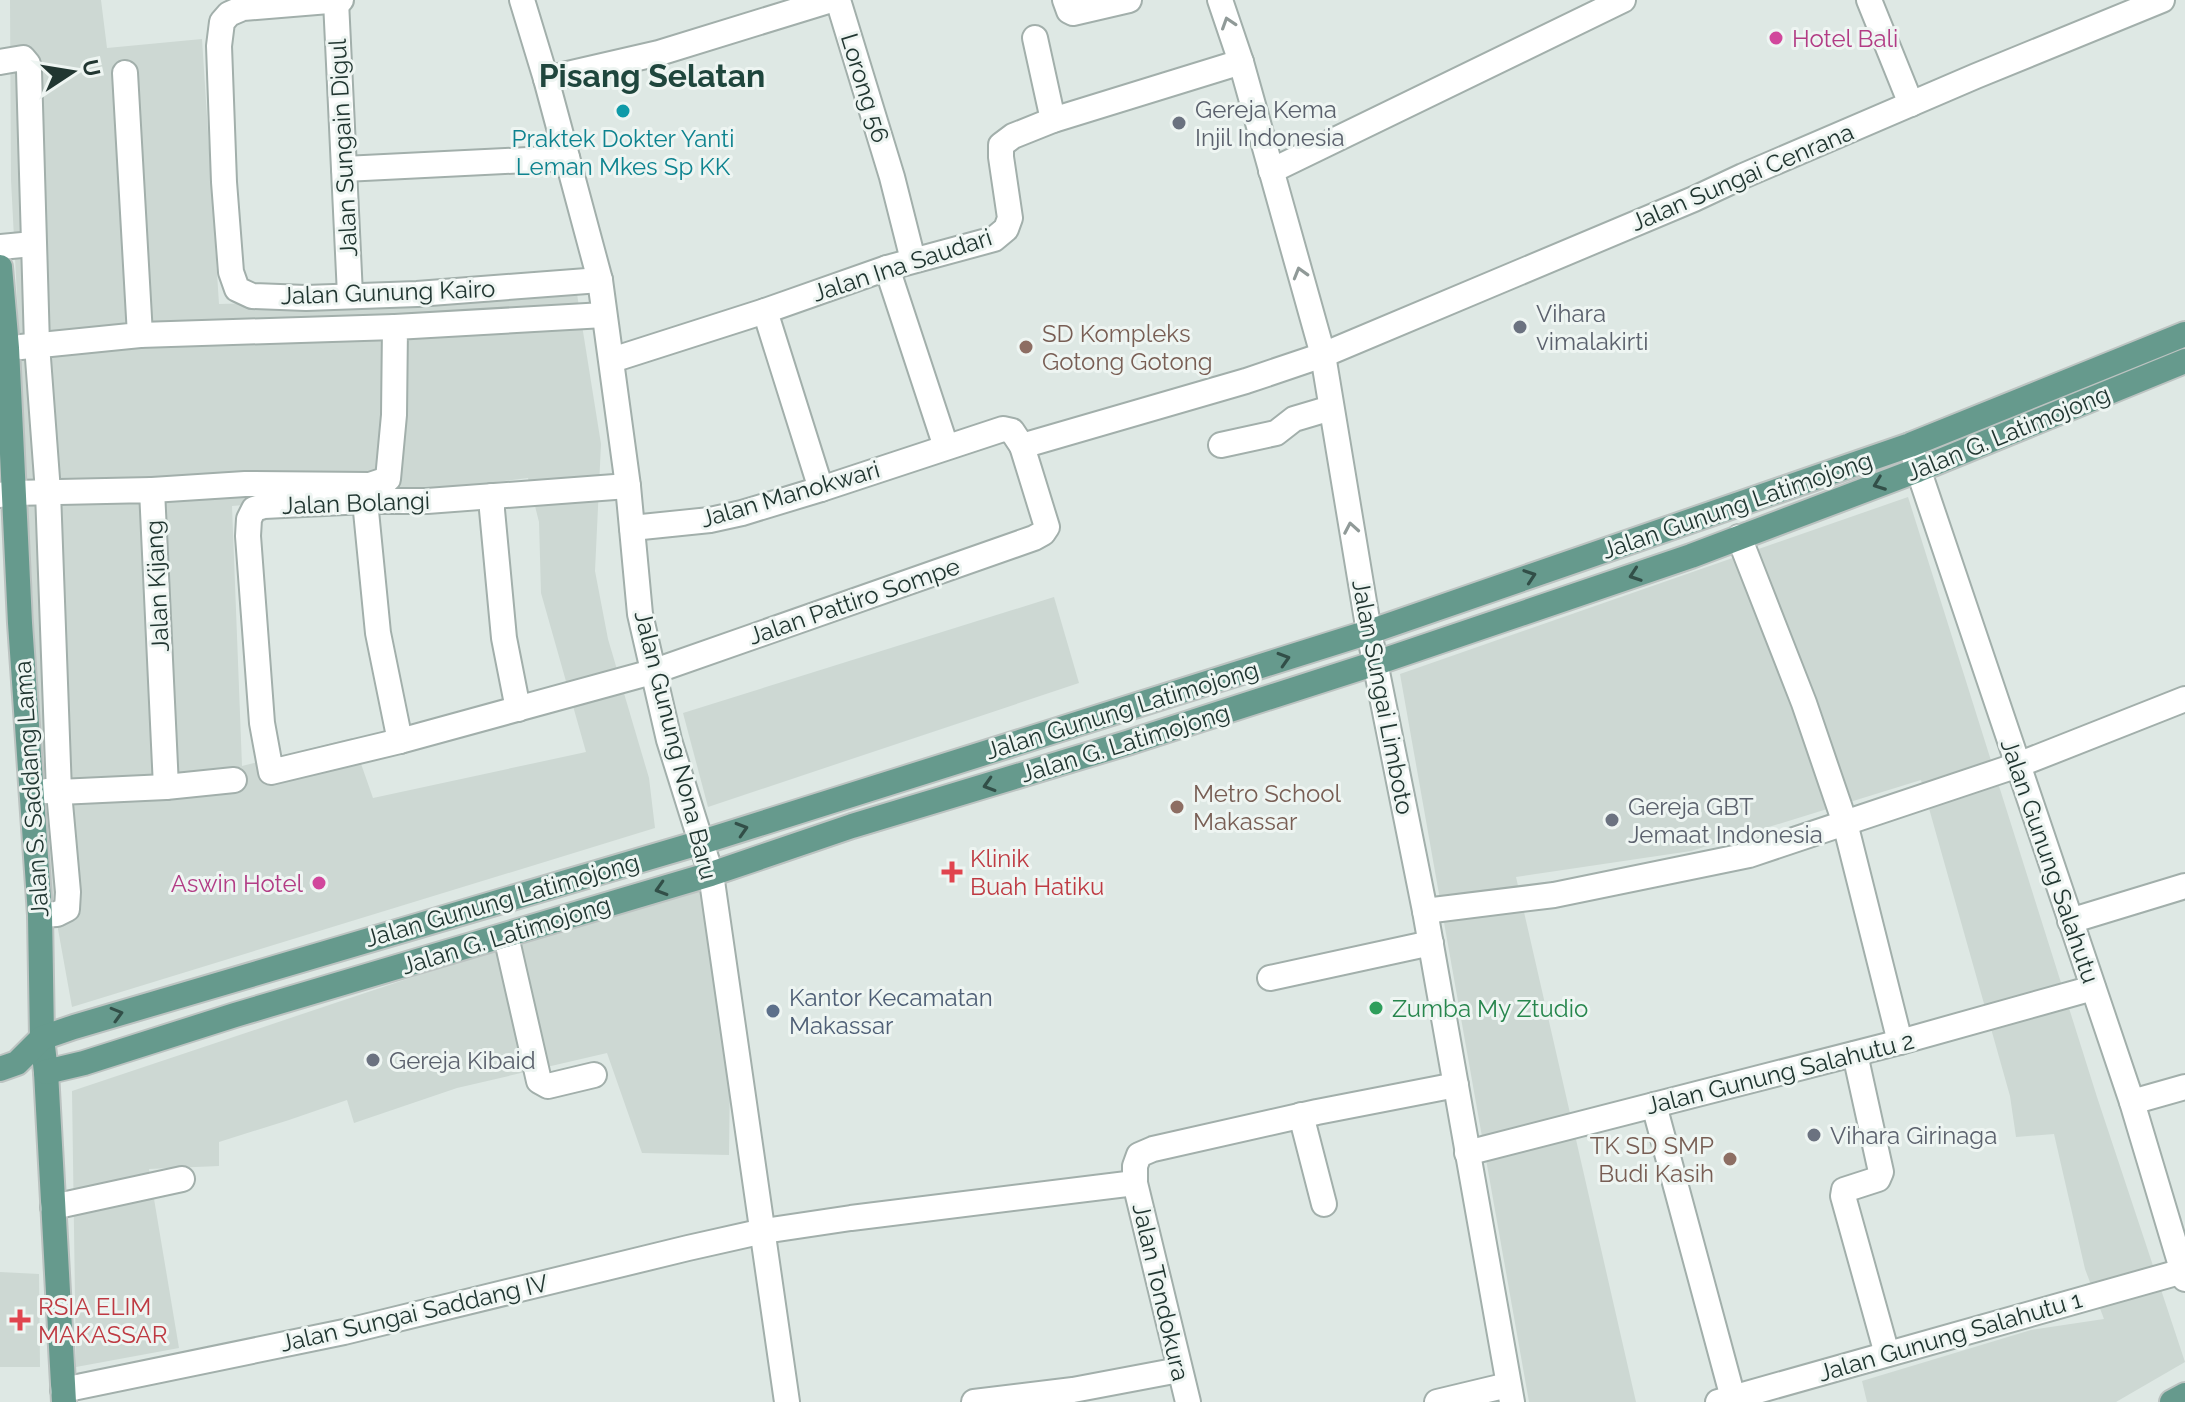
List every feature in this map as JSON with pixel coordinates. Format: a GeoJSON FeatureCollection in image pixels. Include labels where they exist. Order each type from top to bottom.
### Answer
{"type":"FeatureCollection","features":[{"type":"Feature","properties":{"kind":"main road","name":"Jalan S. Saddang Lama"},"geometry":{"type":"LineString","coordinates":[[0,267],[7,348],[6,494],[20,623],[40,915],[42,1038],[63,1396]]}},
{"type":"Feature","properties":{"kind":"main road","name":"Jalan Gunung Latimojong"},"geometry":{"type":"LineString","coordinates":[[42,1038],[702,842],[1369,632],[1910,445],[2185,334]]}},
{"type":"Feature","properties":{"kind":"main road","name":"Jalan G. Latimojong"},"geometry":{"type":"LineString","coordinates":[[46,1072],[711,874],[852,826],[1142,739],[1376,663],[1654,569],[1918,470],[2185,361]]}},
{"type":"Feature","properties":{"kind":"main road"},"geometry":{"type":"LineString","coordinates":[[8,1066],[42,1038]]}},
{"type":"Feature","properties":{"kind":"main road"},"geometry":{"type":"LineString","coordinates":[[8,1066],[46,1072]]}},
{"type":"Feature","properties":{"kind":"main road"},"geometry":{"type":"LineString","coordinates":[[2172,1402],[2185,1395]]}},
{"type":"Feature","properties":{"kind":"street","name":"Jalan Sungain Digul"},"geometry":{"type":"LineString","coordinates":[[338,0],[350,295]]}},
{"type":"Feature","properties":{"kind":"street","name":"Jalan Gunung Kairo"},"geometry":{"type":"LineString","coordinates":[[338,0],[243,8],[229,14],[222,22],[219,46],[224,182],[231,272],[237,289],[252,296],[306,298],[417,294],[600,280]]}},
{"type":"Feature","properties":{"kind":"street","name":"Jalan Gunung Nona Baru"},"geometry":{"type":"LineString","coordinates":[[522,0],[600,280],[628,486],[640,614],[669,740],[711,874],[787,1402]]}},
{"type":"Feature","properties":{"kind":"street"},"geometry":{"type":"LineString","coordinates":[[546,79],[659,53],[831,0]]}},
{"type":"Feature","properties":{"kind":"street","name":"Lorong 56"},"geometry":{"type":"LineString","coordinates":[[838,0],[892,177],[913,260]]}},
{"type":"Feature","properties":{"kind":"street"},"geometry":{"type":"LineString","coordinates":[[1065,0],[1069,11],[1079,13],[1129,0]]}},
{"type":"Feature","properties":{"kind":"street","name":"Jalan Sungai Limboto"},"geometry":{"type":"LineString","coordinates":[[1220,0],[1241,62],[1323,355],[1369,632],[1431,943],[1510,1394]]}},
{"type":"Feature","properties":{"kind":"street"},"geometry":{"type":"LineString","coordinates":[[1271,171],[1594,7],[1623,0]]}},
{"type":"Feature","properties":{"kind":"street"},"geometry":{"type":"LineString","coordinates":[[1869,0],[1911,104]]}},
{"type":"Feature","properties":{"kind":"street","name":"Jalan Sungai Cenrana"},"geometry":{"type":"LineString","coordinates":[[1323,355],[1976,76],[2162,0]]}},
{"type":"Feature","properties":{"kind":"street"},"geometry":{"type":"LineString","coordinates":[[1035,38],[1053,120]]}},
{"type":"Feature","properties":{"kind":"street"},"geometry":{"type":"LineString","coordinates":[[0,62],[23,58],[28,64],[37,345],[48,492],[59,792],[69,902],[67,909],[57,914],[40,915]]}},
{"type":"Feature","properties":{"kind":"street","name":"Jalan Ina Saudari"},"geometry":{"type":"LineString","coordinates":[[612,360],[887,268],[994,239],[1006,229],[1010,218],[1001,145],[1013,136],[1053,120],[1241,62]]}},
{"type":"Feature","properties":{"kind":"street"},"geometry":{"type":"LineString","coordinates":[[125,73],[140,335]]}},
{"type":"Feature","properties":{"kind":"street"},"geometry":{"type":"LineString","coordinates":[[344,169],[567,158]]}},
{"type":"Feature","properties":{"kind":"street"},"geometry":{"type":"LineString","coordinates":[[0,247],[33,244]]}},
{"type":"Feature","properties":{"kind":"street"},"geometry":{"type":"LineString","coordinates":[[887,268],[946,447]]}},
{"type":"Feature","properties":{"kind":"street"},"geometry":{"type":"LineString","coordinates":[[765,311],[821,489]]}},
{"type":"Feature","properties":{"kind":"street"},"geometry":{"type":"LineString","coordinates":[[7,348],[140,335],[395,327],[604,315]]}},
{"type":"Feature","properties":{"kind":"street","name":"Jalan Bolangi"},"geometry":{"type":"LineString","coordinates":[[152,490],[245,484],[370,485],[388,479],[394,415],[395,327]]}},
{"type":"Feature","properties":{"kind":"street"},"geometry":{"type":"LineString","coordinates":[[1022,446],[1246,381],[1323,355]]}},
{"type":"Feature","properties":{"kind":"street"},"geometry":{"type":"LineString","coordinates":[[1221,445],[1276,433],[1294,419],[1331,408]]}},
{"type":"Feature","properties":{"kind":"street","name":"Jalan Manokwari"},"geometry":{"type":"LineString","coordinates":[[632,528],[710,520],[821,489],[1003,429],[1012,431],[1022,446]]}},
{"type":"Feature","properties":{"kind":"street","name":"Jalan Gunung Salahutu"},"geometry":{"type":"LineString","coordinates":[[1910,445],[2132,1102],[2184,1275]]}},
{"type":"Feature","properties":{"kind":"street","name":"Jalan Pattiro Sompe"},"geometry":{"type":"LineString","coordinates":[[271,772],[400,741],[652,672],[935,574],[1043,533],[1047,527],[1022,446]]}},
{"type":"Feature","properties":{"kind":"street","name":"Jalan Bolangi"},"geometry":{"type":"LineString","coordinates":[[271,772],[262,723],[248,536],[249,519],[254,509],[365,501],[427,501],[628,486]]}},
{"type":"Feature","properties":{"kind":"street","name":"Jalan Kijang"},"geometry":{"type":"LineString","coordinates":[[6,494],[152,490],[166,787]]}},
{"type":"Feature","properties":{"kind":"street"},"geometry":{"type":"LineString","coordinates":[[492,496],[500,607],[518,709]]}},
{"type":"Feature","properties":{"kind":"street"},"geometry":{"type":"LineString","coordinates":[[365,501],[378,633],[400,741]]}},
{"type":"Feature","properties":{"kind":"street"},"geometry":{"type":"LineString","coordinates":[[1739,537],[1804,703],[1845,823],[1900,1042]]}},
{"type":"Feature","properties":{"kind":"street"},"geometry":{"type":"LineString","coordinates":[[20,623],[53,625]]}},
{"type":"Feature","properties":{"kind":"street"},"geometry":{"type":"LineString","coordinates":[[1425,911],[1554,895],[1749,855],[2018,765],[2185,699]]}},
{"type":"Feature","properties":{"kind":"street"},"geometry":{"type":"LineString","coordinates":[[31,790],[59,792],[166,787],[234,780]]}},
{"type":"Feature","properties":{"kind":"street"},"geometry":{"type":"LineString","coordinates":[[2070,921],[2185,886]]}},
{"type":"Feature","properties":{"kind":"street"},"geometry":{"type":"LineString","coordinates":[[506,936],[539,1081],[548,1086],[594,1075]]}},
{"type":"Feature","properties":{"kind":"street"},"geometry":{"type":"LineString","coordinates":[[1270,978],[1431,943]]}},
{"type":"Feature","properties":{"kind":"street","name":"Jalan Gunung Salahutu 2"},"geometry":{"type":"LineString","coordinates":[[1467,1153],[1855,1054],[2093,988]]}},
{"type":"Feature","properties":{"kind":"street"},"geometry":{"type":"LineString","coordinates":[[1855,1054],[1881,1172],[1878,1179],[1844,1190],[1843,1196],[1887,1354]]}},
{"type":"Feature","properties":{"kind":"street"},"geometry":{"type":"LineString","coordinates":[[1135,1183],[1135,1166],[1139,1155],[1153,1149],[1301,1115],[1456,1085]]}},
{"type":"Feature","properties":{"kind":"street"},"geometry":{"type":"LineString","coordinates":[[2132,1102],[2185,1087]]}},
{"type":"Feature","properties":{"kind":"street"},"geometry":{"type":"LineString","coordinates":[[1654,1105],[1725,1400]]}},
{"type":"Feature","properties":{"kind":"street"},"geometry":{"type":"LineString","coordinates":[[1301,1115],[1324,1204]]}},
{"type":"Feature","properties":{"kind":"street"},"geometry":{"type":"LineString","coordinates":[[53,1207],[182,1179]]}},
{"type":"Feature","properties":{"kind":"street","name":"Jalan Sungai Saddang IV"},"geometry":{"type":"LineString","coordinates":[[63,1396],[764,1231],[1135,1183]]}},
{"type":"Feature","properties":{"kind":"street","name":"Jalan Tondokura"},"geometry":{"type":"LineString","coordinates":[[1135,1183],[1188,1402]]}},
{"type":"Feature","properties":{"kind":"street","name":"Jalan Gunung Salahutu 1"},"geometry":{"type":"LineString","coordinates":[[1725,1400],[2184,1275]]}},
{"type":"Feature","properties":{"kind":"street"},"geometry":{"type":"LineString","coordinates":[[974,1402],[1073,1390],[1179,1370]]}},
{"type":"Feature","properties":{"kind":"street"},"geometry":{"type":"LineString","coordinates":[[1437,1402],[1510,1394]]}},
{"type":"Feature","properties":{"kind":"shaded area"},"geometry":{"type":"Polygon","coordinates":[[[10,0],[101,0],[107,48],[202,39],[219,304],[577,294],[601,444],[595,571],[608,639],[649,778],[655,828],[72,1007],[47,868],[11,180],[10,0]],[[528,478],[430,490],[232,506],[242,766],[352,738],[373,798],[586,752],[541,593],[539,522],[528,478]]]}},
{"type":"Feature","properties":{"kind":"shaded area"},"geometry":{"type":"Polygon","coordinates":[[[1908,497],[2097,1097],[2185,1362],[2116,1402],[1867,1402],[1862,1381],[2031,1330],[2104,1319],[2085,1269],[2054,1134],[2016,1137],[2010,1096],[1921,780],[1691,851],[1516,877],[1636,1402],[1529,1402],[1400,674],[1908,497]]]}},
{"type":"Feature","properties":{"kind":"shaded area"},"geometry":{"type":"Polygon","coordinates":[[[1054,597],[1079,683],[708,807],[683,713],[1054,597]]]}},
{"type":"Feature","properties":{"kind":"shaded area"},"geometry":{"type":"Polygon","coordinates":[[[700,881],[730,1074],[729,1155],[642,1153],[607,1053],[457,1088],[354,1123],[347,1100],[219,1142],[219,1166],[149,1169],[179,1348],[76,1367],[72,1091],[700,881]]]}},
{"type":"Feature","properties":{"kind":"shaded area","name":"RSIA ELIM MAKASSAR"},"geometry":{"type":"Polygon","coordinates":[[[0,1272],[39,1274],[40,1367],[0,1367],[0,1272]]]}},
{"type":"Feature","properties":{"kind":"place","name":"Hotel Bali"},"geometry":{"type":"Point","coordinates":[1776,38]}},
{"type":"Feature","properties":{"kind":"place","name":"Praktek Dokter Yanti Leman Mkes Sp KK"},"geometry":{"type":"Point","coordinates":[623,111]}},
{"type":"Feature","properties":{"kind":"place","name":"Gereja Kema Injil Indonesia"},"geometry":{"type":"Point","coordinates":[1179,123]}},
{"type":"Feature","properties":{"kind":"place","name":"Vihara vimalakirti"},"geometry":{"type":"Point","coordinates":[1520,327]}},
{"type":"Feature","properties":{"kind":"place","name":"SD Kompleks Gotong Gotong"},"geometry":{"type":"Point","coordinates":[1026,347]}},
{"type":"Feature","properties":{"kind":"place","name":"Metro School Makassar"},"geometry":{"type":"Point","coordinates":[1177,807]}},
{"type":"Feature","properties":{"kind":"place","name":"Gereja GBT Jemaat Indonesia"},"geometry":{"type":"Point","coordinates":[1612,820]}},
{"type":"Feature","properties":{"kind":"place","name":"Klinik Buah Hatiku"},"geometry":{"type":"Point","coordinates":[952,872]}},
{"type":"Feature","properties":{"kind":"place","name":"Aswin Hotel"},"geometry":{"type":"Point","coordinates":[319,883]}},
{"type":"Feature","properties":{"kind":"place","name":"Zumba My Ztudio"},"geometry":{"type":"Point","coordinates":[1376,1008]}},
{"type":"Feature","properties":{"kind":"place","name":"Kantor Kecamatan Makassar"},"geometry":{"type":"Point","coordinates":[773,1011]}},
{"type":"Feature","properties":{"kind":"place","name":"Gereja Kibaid"},"geometry":{"type":"Point","coordinates":[373,1060]}},
{"type":"Feature","properties":{"kind":"place","name":"Vihara Girinaga"},"geometry":{"type":"Point","coordinates":[1814,1135]}},
{"type":"Feature","properties":{"kind":"place","name":"TK SD SMP Budi Kasih"},"geometry":{"type":"Point","coordinates":[1730,1159]}},
{"type":"Feature","properties":{"kind":"place","name":"RSIA ELIM MAKASSAR"},"geometry":{"type":"Point","coordinates":[20,1320]}},
{"type":"Feature","properties":{"kind":"district","name":"Pisang Selatan"},"geometry":{"type":"Point","coordinates":[652,75]}}]}
